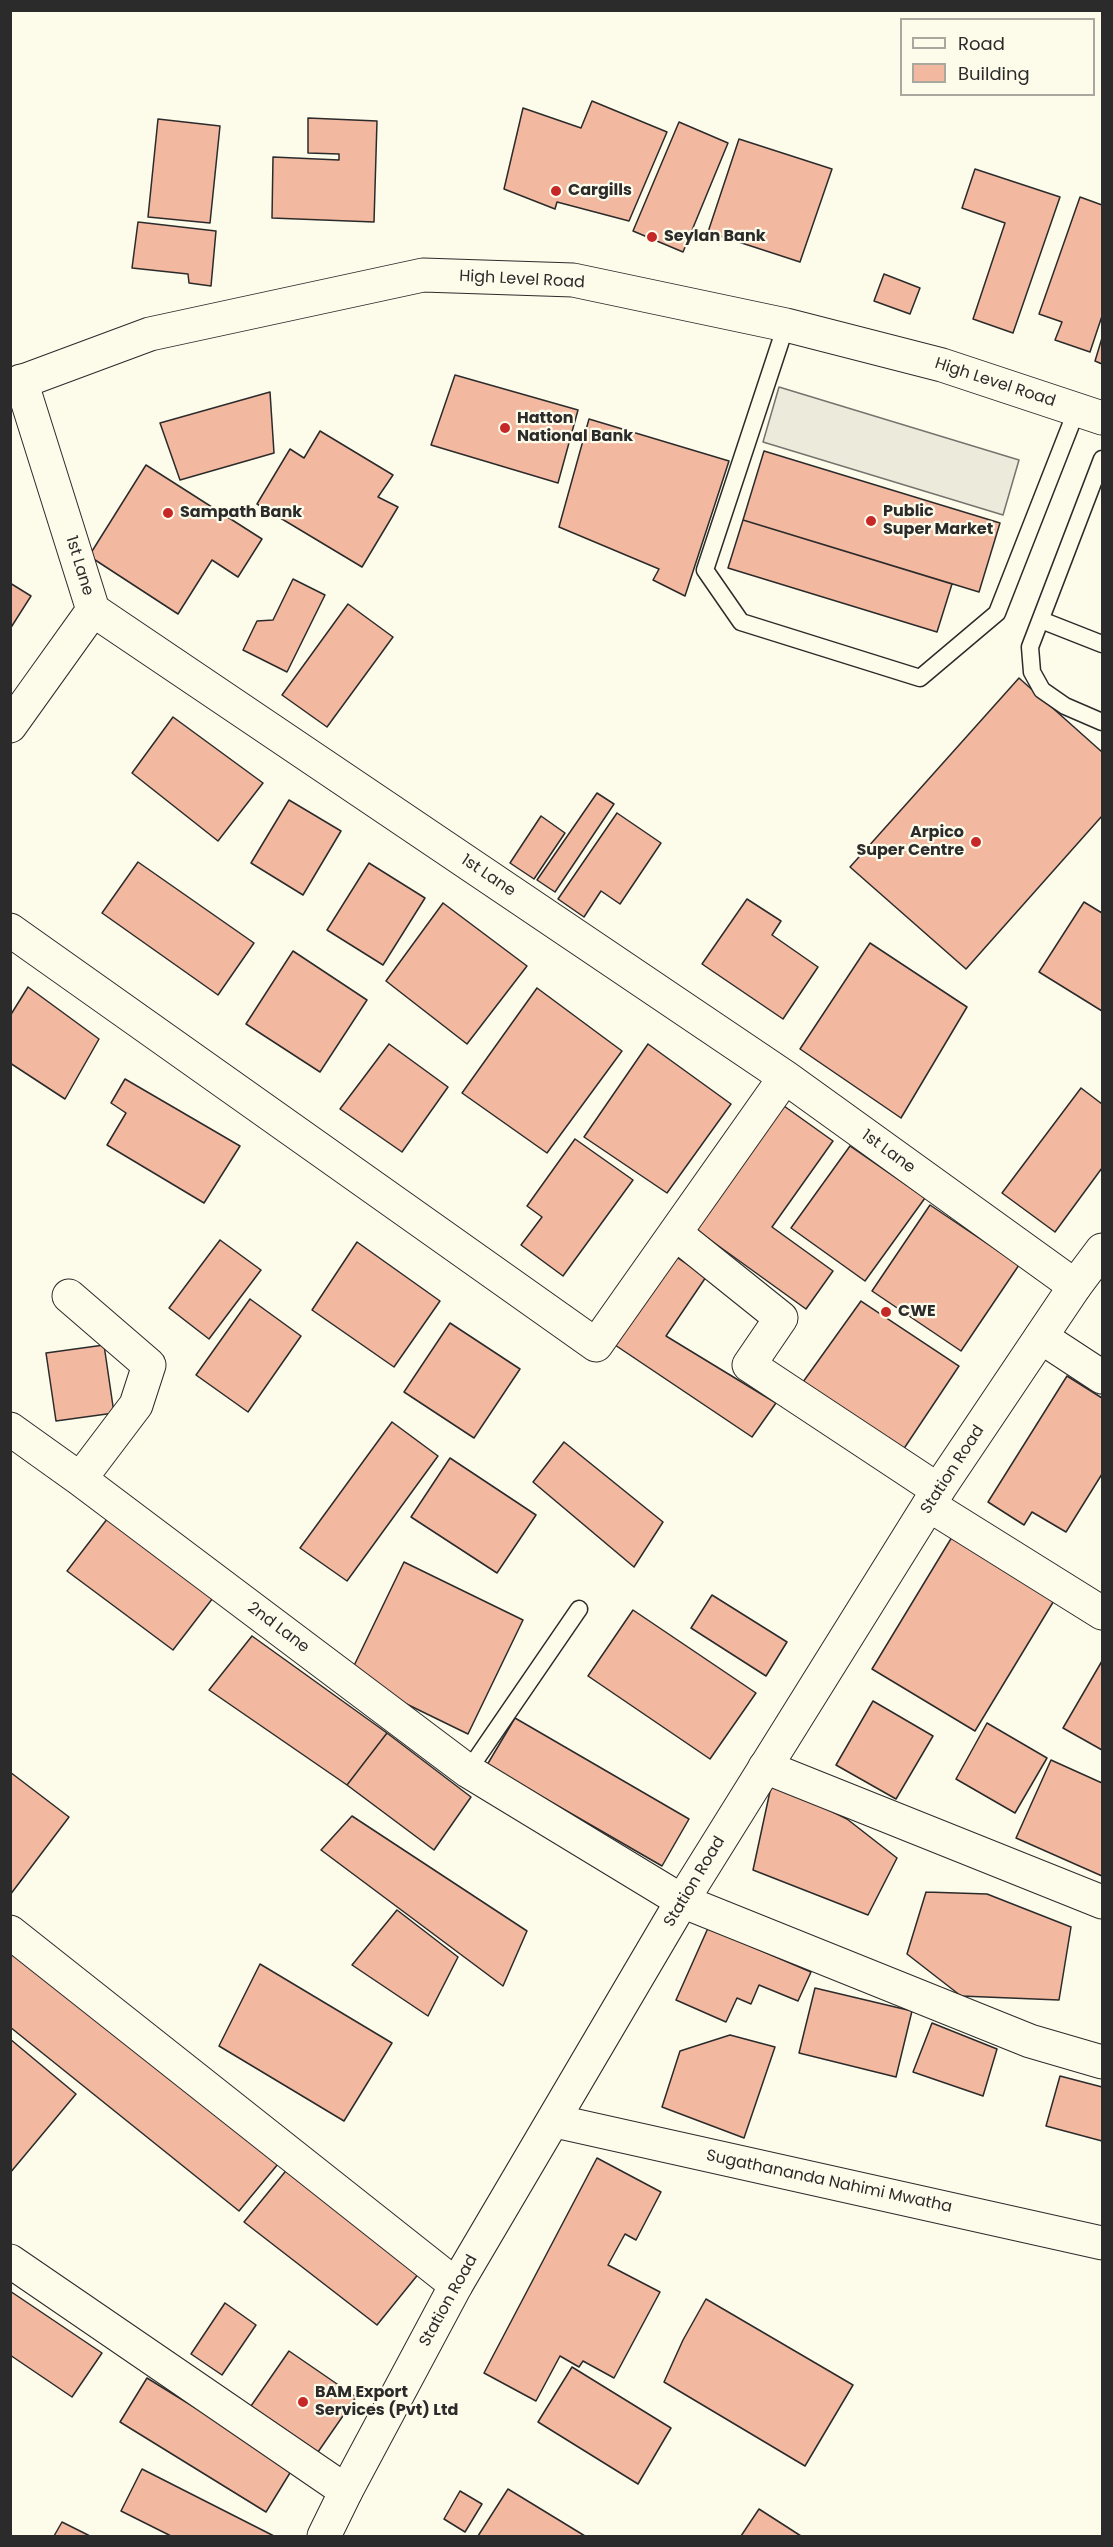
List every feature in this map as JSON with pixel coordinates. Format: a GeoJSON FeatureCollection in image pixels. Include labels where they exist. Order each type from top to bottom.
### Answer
{"type":"FeatureCollection","features":[{"type":"Feature","properties":{"kind":"main road","name":"High Level Road"},"geometry":{"type":"LineString","coordinates":[[16,383],[150,334],[423,275],[573,280],[786,325],[942,365],[1090,413]]}},
{"type":"Feature","properties":{"kind":"main road","name":"1st Lane"},"geometry":{"type":"LineString","coordinates":[[16,383],[93,610],[785,1077],[1075,1286]]}},
{"type":"Feature","properties":{"kind":"main road"},"geometry":{"type":"LineString","coordinates":[[10,726],[93,610]]}},
{"type":"Feature","properties":{"kind":"main road"},"geometry":{"type":"LineString","coordinates":[[10,930],[596,1345],[785,1077]]}},
{"type":"Feature","properties":{"kind":"main road"},"geometry":{"type":"LineString","coordinates":[[675,1233],[781,1318],[749,1365],[934,1498],[1102,1613]]}},
{"type":"Feature","properties":{"kind":"main road","name":"Station Road"},"geometry":{"type":"LineString","coordinates":[[324,2536],[456,2285],[555,2121],[682,1901],[934,1498],[1075,1286],[1102,1250]]}},
{"type":"Feature","properties":{"kind":"main road"},"geometry":{"type":"LineString","coordinates":[[69,1296],[150,1365],[136,1405],[80,1479]]}},
{"type":"Feature","properties":{"kind":"main road"},"geometry":{"type":"LineString","coordinates":[[1041,1337],[1102,1377]]}},
{"type":"Feature","properties":{"kind":"main road","name":"2nd Lane"},"geometry":{"type":"LineString","coordinates":[[10,1429],[80,1479],[468,1771],[682,1901],[1030,2041],[1102,2061]]}},
{"type":"Feature","properties":{"kind":"main road"},"geometry":{"type":"LineString","coordinates":[[765,1767],[1102,1902]]}},
{"type":"Feature","properties":{"kind":"main road"},"geometry":{"type":"LineString","coordinates":[[10,1932],[456,2285]]}},
{"type":"Feature","properties":{"kind":"main road","name":"Sugathananda Nahimi Mwatha"},"geometry":{"type":"LineString","coordinates":[[555,2121],[1102,2243]]}},
{"type":"Feature","properties":{"kind":"main road"},"geometry":{"type":"LineString","coordinates":[[10,2261],[346,2491]]}},
{"type":"Feature","properties":{"kind":"lane"},"geometry":{"type":"LineString","coordinates":[[786,325],[705,570],[741,622],[920,678],[997,613],[1090,413]]}},
{"type":"Feature","properties":{"kind":"lane"},"geometry":{"type":"LineString","coordinates":[[1102,459],[1030,647],[1032,672],[1042,690],[1065,706],[1102,722]]}},
{"type":"Feature","properties":{"kind":"lane"},"geometry":{"type":"LineString","coordinates":[[1041,620],[1102,644]]}},
{"type":"Feature","properties":{"kind":"lane"},"geometry":{"type":"LineString","coordinates":[[468,1771],[579,1609]]}},
{"type":"Feature","properties":{"kind":"shaded area"},"geometry":{"type":"Polygon","coordinates":[[[779,387],[1019,460],[1003,515],[763,442],[779,387]]]}},
{"type":"Feature","properties":{"kind":"building"},"geometry":{"type":"Polygon","coordinates":[[[592,101],[667,132],[629,221],[557,202],[555,209],[504,189],[523,108],[581,128],[592,101]]]}},
{"type":"Feature","properties":{"kind":"building"},"geometry":{"type":"Polygon","coordinates":[[[308,118],[377,121],[374,222],[272,218],[273,157],[339,160],[339,154],[308,153],[308,118]]]}},
{"type":"Feature","properties":{"kind":"building"},"geometry":{"type":"Polygon","coordinates":[[[158,119],[220,126],[210,223],[148,217],[158,119]]]}},
{"type":"Feature","properties":{"kind":"building"},"geometry":{"type":"Polygon","coordinates":[[[679,122],[728,143],[683,252],[633,231],[679,122]]]}},
{"type":"Feature","properties":{"kind":"building"},"geometry":{"type":"Polygon","coordinates":[[[739,139],[832,169],[800,262],[708,232],[739,139]]]}},
{"type":"Feature","properties":{"kind":"building"},"geometry":{"type":"Polygon","coordinates":[[[975,169],[1060,197],[1013,333],[973,319],[1005,223],[962,208],[975,169]]]}},
{"type":"Feature","properties":{"kind":"building"},"geometry":{"type":"Polygon","coordinates":[[[1080,197],[1102,205],[1102,316],[1090,352],[1055,340],[1062,322],[1039,314],[1080,197]]]}},
{"type":"Feature","properties":{"kind":"building"},"geometry":{"type":"Polygon","coordinates":[[[138,222],[216,231],[211,286],[189,283],[188,274],[132,268],[138,222]]]}},
{"type":"Feature","properties":{"kind":"building"},"geometry":{"type":"Polygon","coordinates":[[[884,274],[920,288],[910,314],[874,301],[884,274]]]}},
{"type":"Feature","properties":{"kind":"building"},"geometry":{"type":"Polygon","coordinates":[[[1102,338],[1102,364],[1095,361],[1102,338]]]}},
{"type":"Feature","properties":{"kind":"building","name":"Hatton National Bank"},"geometry":{"type":"Polygon","coordinates":[[[455,375],[578,410],[558,483],[431,445],[455,375]]]}},
{"type":"Feature","properties":{"kind":"building"},"geometry":{"type":"Polygon","coordinates":[[[270,392],[274,453],[180,480],[160,423],[270,392]]]}},
{"type":"Feature","properties":{"kind":"building"},"geometry":{"type":"Polygon","coordinates":[[[589,419],[729,461],[685,596],[653,580],[659,569],[559,527],[589,419]]]}},
{"type":"Feature","properties":{"kind":"building"},"geometry":{"type":"Polygon","coordinates":[[[320,431],[393,475],[378,497],[398,507],[362,567],[257,504],[290,449],[304,458],[320,431]]]}},
{"type":"Feature","properties":{"kind":"building","name":"Public Super Market"},"geometry":{"type":"Polygon","coordinates":[[[764,451],[1000,523],[979,592],[743,520],[764,451]]]}},
{"type":"Feature","properties":{"kind":"building","name":"Sampath Bank"},"geometry":{"type":"Polygon","coordinates":[[[146,465],[262,539],[238,577],[212,560],[178,614],[89,556],[146,465]]]}},
{"type":"Feature","properties":{"kind":"building"},"geometry":{"type":"Polygon","coordinates":[[[743,520],[952,584],[937,632],[728,568],[743,520]]]}},
{"type":"Feature","properties":{"kind":"building"},"geometry":{"type":"Polygon","coordinates":[[[293,579],[325,595],[287,672],[243,650],[257,621],[273,620],[293,579]]]}},
{"type":"Feature","properties":{"kind":"building"},"geometry":{"type":"Polygon","coordinates":[[[10,583],[31,596],[10,629],[10,583]]]}},
{"type":"Feature","properties":{"kind":"building"},"geometry":{"type":"Polygon","coordinates":[[[348,604],[393,637],[327,727],[282,695],[348,604]]]}},
{"type":"Feature","properties":{"kind":"building","name":"Arpico Super Centre"},"geometry":{"type":"Polygon","coordinates":[[[1019,678],[1102,752],[1102,816],[966,969],[850,867],[1019,678]]]}},
{"type":"Feature","properties":{"kind":"building"},"geometry":{"type":"Polygon","coordinates":[[[173,717],[263,783],[218,841],[132,773],[173,717]]]}},
{"type":"Feature","properties":{"kind":"building"},"geometry":{"type":"Polygon","coordinates":[[[597,793],[614,804],[555,892],[537,880],[597,793]]]}},
{"type":"Feature","properties":{"kind":"building"},"geometry":{"type":"Polygon","coordinates":[[[289,800],[341,831],[303,895],[251,863],[289,800]]]}},
{"type":"Feature","properties":{"kind":"building"},"geometry":{"type":"Polygon","coordinates":[[[617,813],[661,843],[620,904],[601,891],[584,917],[558,899],[617,813]]]}},
{"type":"Feature","properties":{"kind":"building"},"geometry":{"type":"Polygon","coordinates":[[[541,816],[565,833],[534,879],[510,863],[541,816]]]}},
{"type":"Feature","properties":{"kind":"building"},"geometry":{"type":"Polygon","coordinates":[[[138,862],[254,943],[218,995],[102,913],[138,862]]]}},
{"type":"Feature","properties":{"kind":"building"},"geometry":{"type":"Polygon","coordinates":[[[369,863],[425,898],[383,965],[327,930],[369,863]]]}},
{"type":"Feature","properties":{"kind":"building"},"geometry":{"type":"Polygon","coordinates":[[[747,899],[781,921],[772,935],[818,967],[783,1019],[702,964],[747,899]]]}},
{"type":"Feature","properties":{"kind":"building"},"geometry":{"type":"Polygon","coordinates":[[[1084,902],[1102,913],[1102,1011],[1039,972],[1084,902]]]}},
{"type":"Feature","properties":{"kind":"building"},"geometry":{"type":"Polygon","coordinates":[[[443,903],[527,966],[467,1044],[386,981],[443,903]]]}},
{"type":"Feature","properties":{"kind":"building"},"geometry":{"type":"Polygon","coordinates":[[[870,943],[967,1007],[901,1118],[800,1049],[870,943]]]}},
{"type":"Feature","properties":{"kind":"building"},"geometry":{"type":"Polygon","coordinates":[[[293,951],[367,1000],[320,1072],[246,1024],[293,951]]]}},
{"type":"Feature","properties":{"kind":"building"},"geometry":{"type":"Polygon","coordinates":[[[28,987],[99,1039],[65,1099],[10,1063],[10,1016],[28,987]]]}},
{"type":"Feature","properties":{"kind":"building"},"geometry":{"type":"Polygon","coordinates":[[[537,988],[622,1051],[547,1153],[462,1093],[537,988]]]}},
{"type":"Feature","properties":{"kind":"building"},"geometry":{"type":"Polygon","coordinates":[[[389,1044],[448,1087],[402,1152],[340,1109],[389,1044]]]}},
{"type":"Feature","properties":{"kind":"building"},"geometry":{"type":"Polygon","coordinates":[[[648,1044],[731,1104],[667,1193],[584,1137],[648,1044]]]}},
{"type":"Feature","properties":{"kind":"building"},"geometry":{"type":"Polygon","coordinates":[[[125,1079],[240,1146],[204,1203],[107,1145],[126,1113],[111,1103],[125,1079]]]}},
{"type":"Feature","properties":{"kind":"building"},"geometry":{"type":"Polygon","coordinates":[[[1081,1088],[1102,1104],[1102,1168],[1055,1232],[1002,1193],[1081,1088]]]}},
{"type":"Feature","properties":{"kind":"building"},"geometry":{"type":"Polygon","coordinates":[[[784,1106],[833,1141],[772,1227],[833,1271],[806,1309],[695,1229],[784,1106]]]}},
{"type":"Feature","properties":{"kind":"building"},"geometry":{"type":"Polygon","coordinates":[[[575,1139],[633,1180],[563,1276],[521,1245],[542,1217],[527,1206],[575,1139]]]}},
{"type":"Feature","properties":{"kind":"building"},"geometry":{"type":"Polygon","coordinates":[[[850,1146],[925,1198],[865,1281],[791,1228],[850,1146]]]}},
{"type":"Feature","properties":{"kind":"building"},"geometry":{"type":"Polygon","coordinates":[[[930,1205],[1019,1265],[961,1351],[872,1291],[930,1205]]]}},
{"type":"Feature","properties":{"kind":"building"},"geometry":{"type":"Polygon","coordinates":[[[220,1240],[261,1270],[209,1339],[169,1308],[220,1240]]]}},
{"type":"Feature","properties":{"kind":"building"},"geometry":{"type":"Polygon","coordinates":[[[357,1242],[440,1301],[394,1367],[312,1310],[357,1242]]]}},
{"type":"Feature","properties":{"kind":"building"},"geometry":{"type":"Polygon","coordinates":[[[675,1256],[706,1277],[666,1336],[776,1403],[752,1437],[615,1345],[675,1256]]]}},
{"type":"Feature","properties":{"kind":"building"},"geometry":{"type":"Polygon","coordinates":[[[250,1299],[301,1336],[248,1412],[196,1375],[250,1299]]]}},
{"type":"Feature","properties":{"kind":"building"},"geometry":{"type":"Polygon","coordinates":[[[861,1301],[959,1366],[903,1450],[803,1382],[861,1301]]]}},
{"type":"Feature","properties":{"kind":"building"},"geometry":{"type":"Polygon","coordinates":[[[450,1323],[520,1369],[474,1438],[404,1392],[450,1323]]]}},
{"type":"Feature","properties":{"kind":"building"},"geometry":{"type":"Polygon","coordinates":[[[104,1345],[114,1413],[56,1421],[46,1353],[104,1345]]]}},
{"type":"Feature","properties":{"kind":"building"},"geometry":{"type":"Polygon","coordinates":[[[1067,1376],[1102,1398],[1102,1474],[1066,1532],[1032,1512],[1024,1525],[988,1502],[1067,1376]]]}},
{"type":"Feature","properties":{"kind":"building"},"geometry":{"type":"Polygon","coordinates":[[[392,1422],[438,1456],[347,1581],[300,1548],[392,1422]]]}},
{"type":"Feature","properties":{"kind":"building"},"geometry":{"type":"Polygon","coordinates":[[[564,1442],[663,1522],[634,1567],[533,1482],[564,1442]]]}},
{"type":"Feature","properties":{"kind":"building"},"geometry":{"type":"Polygon","coordinates":[[[450,1458],[536,1515],[497,1573],[411,1517],[450,1458]]]}},
{"type":"Feature","properties":{"kind":"building"},"geometry":{"type":"Polygon","coordinates":[[[111,1514],[216,1594],[173,1650],[67,1571],[111,1514]]]}},
{"type":"Feature","properties":{"kind":"building"},"geometry":{"type":"Polygon","coordinates":[[[952,1537],[1055,1599],[975,1731],[872,1669],[952,1537]]]}},
{"type":"Feature","properties":{"kind":"building"},"geometry":{"type":"Polygon","coordinates":[[[404,1562],[523,1620],[468,1734],[349,1676],[404,1562]]]}},
{"type":"Feature","properties":{"kind":"building"},"geometry":{"type":"Polygon","coordinates":[[[712,1595],[787,1642],[766,1676],[691,1628],[712,1595]]]}},
{"type":"Feature","properties":{"kind":"building"},"geometry":{"type":"Polygon","coordinates":[[[633,1610],[756,1693],[710,1759],[588,1676],[633,1610]]]}},
{"type":"Feature","properties":{"kind":"building"},"geometry":{"type":"Polygon","coordinates":[[[252,1636],[387,1733],[347,1785],[209,1690],[252,1636]]]}},
{"type":"Feature","properties":{"kind":"building"},"geometry":{"type":"Polygon","coordinates":[[[1102,1661],[1102,1750],[1063,1728],[1102,1661]]]}},
{"type":"Feature","properties":{"kind":"building"},"geometry":{"type":"Polygon","coordinates":[[[873,1701],[933,1736],[896,1799],[836,1765],[873,1701]]]}},
{"type":"Feature","properties":{"kind":"building"},"geometry":{"type":"Polygon","coordinates":[[[515,1718],[689,1819],[662,1866],[487,1765],[515,1718]]]}},
{"type":"Feature","properties":{"kind":"building"},"geometry":{"type":"Polygon","coordinates":[[[987,1723],[1047,1758],[1015,1813],[956,1779],[987,1723]]]}},
{"type":"Feature","properties":{"kind":"building"},"geometry":{"type":"Polygon","coordinates":[[[387,1733],[471,1797],[434,1850],[347,1785],[387,1733]]]}},
{"type":"Feature","properties":{"kind":"building"},"geometry":{"type":"Polygon","coordinates":[[[1051,1760],[1102,1783],[1102,1876],[1016,1838],[1051,1760]]]}},
{"type":"Feature","properties":{"kind":"building"},"geometry":{"type":"Polygon","coordinates":[[[10,1772],[69,1817],[10,1895],[10,1772]]]}},
{"type":"Feature","properties":{"kind":"building"},"geometry":{"type":"Polygon","coordinates":[[[772,1782],[847,1819],[897,1858],[868,1915],[753,1870],[772,1782]]]}},
{"type":"Feature","properties":{"kind":"building"},"geometry":{"type":"Polygon","coordinates":[[[352,1816],[527,1931],[503,1986],[321,1850],[352,1816]]]}},
{"type":"Feature","properties":{"kind":"building"},"geometry":{"type":"Polygon","coordinates":[[[926,1892],[987,1894],[1071,1927],[1059,2000],[961,1996],[907,1954],[926,1892]]]}},
{"type":"Feature","properties":{"kind":"building"},"geometry":{"type":"Polygon","coordinates":[[[397,1910],[458,1957],[428,2016],[352,1965],[397,1910]]]}},
{"type":"Feature","properties":{"kind":"building"},"geometry":{"type":"Polygon","coordinates":[[[708,1928],[811,1972],[798,2001],[759,1985],[751,2004],[737,1998],[726,2022],[676,2000],[708,1928]]]}},
{"type":"Feature","properties":{"kind":"building"},"geometry":{"type":"Polygon","coordinates":[[[10,1944],[278,2164],[239,2211],[10,2027],[10,1944]]]}},
{"type":"Feature","properties":{"kind":"building"},"geometry":{"type":"Polygon","coordinates":[[[260,1964],[392,2043],[344,2121],[219,2046],[260,1964]]]}},
{"type":"Feature","properties":{"kind":"building"},"geometry":{"type":"Polygon","coordinates":[[[815,1988],[912,2011],[896,2077],[799,2053],[815,1988]]]}},
{"type":"Feature","properties":{"kind":"building"},"geometry":{"type":"Polygon","coordinates":[[[932,2023],[997,2049],[983,2096],[913,2072],[932,2023]]]}},
{"type":"Feature","properties":{"kind":"building"},"geometry":{"type":"Polygon","coordinates":[[[730,2035],[775,2047],[744,2138],[662,2107],[680,2051],[730,2035]]]}},
{"type":"Feature","properties":{"kind":"building"},"geometry":{"type":"Polygon","coordinates":[[[10,2039],[76,2094],[10,2173],[10,2039]]]}},
{"type":"Feature","properties":{"kind":"building"},"geometry":{"type":"Polygon","coordinates":[[[1060,2076],[1102,2087],[1102,2141],[1046,2126],[1060,2076]]]}},
{"type":"Feature","properties":{"kind":"building"},"geometry":{"type":"Polygon","coordinates":[[[597,2158],[661,2192],[636,2240],[625,2234],[608,2265],[660,2292],[614,2378],[583,2361],[579,2367],[560,2356],[536,2401],[484,2373],[597,2158]]]}},
{"type":"Feature","properties":{"kind":"building"},"geometry":{"type":"Polygon","coordinates":[[[289,2167],[420,2272],[377,2325],[244,2222],[289,2167]]]}},
{"type":"Feature","properties":{"kind":"building"},"geometry":{"type":"Polygon","coordinates":[[[10,2291],[102,2353],[72,2397],[10,2355],[10,2291]]]}},
{"type":"Feature","properties":{"kind":"building"},"geometry":{"type":"Polygon","coordinates":[[[706,2299],[853,2385],[805,2466],[664,2382],[683,2340],[706,2299]]]}},
{"type":"Feature","properties":{"kind":"building"},"geometry":{"type":"Polygon","coordinates":[[[225,2303],[256,2325],[222,2375],[191,2354],[225,2303]]]}},
{"type":"Feature","properties":{"kind":"building","name":"BAM Export Services (Pvt) Ltd"},"geometry":{"type":"Polygon","coordinates":[[[289,2351],[356,2397],[318,2452],[251,2406],[289,2351]]]}},
{"type":"Feature","properties":{"kind":"building"},"geometry":{"type":"Polygon","coordinates":[[[572,2367],[671,2428],[638,2484],[538,2422],[572,2367]]]}},
{"type":"Feature","properties":{"kind":"building"},"geometry":{"type":"Polygon","coordinates":[[[147,2378],[293,2468],[266,2512],[120,2422],[147,2378]]]}},
{"type":"Feature","properties":{"kind":"building"},"geometry":{"type":"Polygon","coordinates":[[[142,2469],[274,2536],[171,2536],[121,2511],[142,2469]]]}},
{"type":"Feature","properties":{"kind":"building"},"geometry":{"type":"Polygon","coordinates":[[[508,2489],[585,2536],[478,2536],[508,2489]]]}},
{"type":"Feature","properties":{"kind":"building"},"geometry":{"type":"Polygon","coordinates":[[[460,2491],[482,2504],[465,2532],[444,2519],[460,2491]]]}},
{"type":"Feature","properties":{"kind":"building"},"geometry":{"type":"Polygon","coordinates":[[[759,2509],[801,2536],[741,2536],[759,2509]]]}},
{"type":"Feature","properties":{"kind":"building"},"geometry":{"type":"Polygon","coordinates":[[[62,2522],[90,2536],[54,2536],[62,2522]]]}},
{"type":"Feature","properties":{"kind":"place","name":"Cargills"},"geometry":{"type":"Point","coordinates":[556,191]}},
{"type":"Feature","properties":{"kind":"place","name":"Seylan Bank"},"geometry":{"type":"Point","coordinates":[652,237]}},
{"type":"Feature","properties":{"kind":"place","name":"Hatton National Bank"},"geometry":{"type":"Point","coordinates":[505,428]}},
{"type":"Feature","properties":{"kind":"place","name":"Sampath Bank"},"geometry":{"type":"Point","coordinates":[168,513]}},
{"type":"Feature","properties":{"kind":"place","name":"Public Super Market"},"geometry":{"type":"Point","coordinates":[871,521]}},
{"type":"Feature","properties":{"kind":"place","name":"Arpico Super Centre"},"geometry":{"type":"Point","coordinates":[976,842]}},
{"type":"Feature","properties":{"kind":"place","name":"CWE"},"geometry":{"type":"Point","coordinates":[886,1312]}},
{"type":"Feature","properties":{"kind":"place","name":"BAM Export Services (Pvt) Ltd"},"geometry":{"type":"Point","coordinates":[303,2402]}}]}
